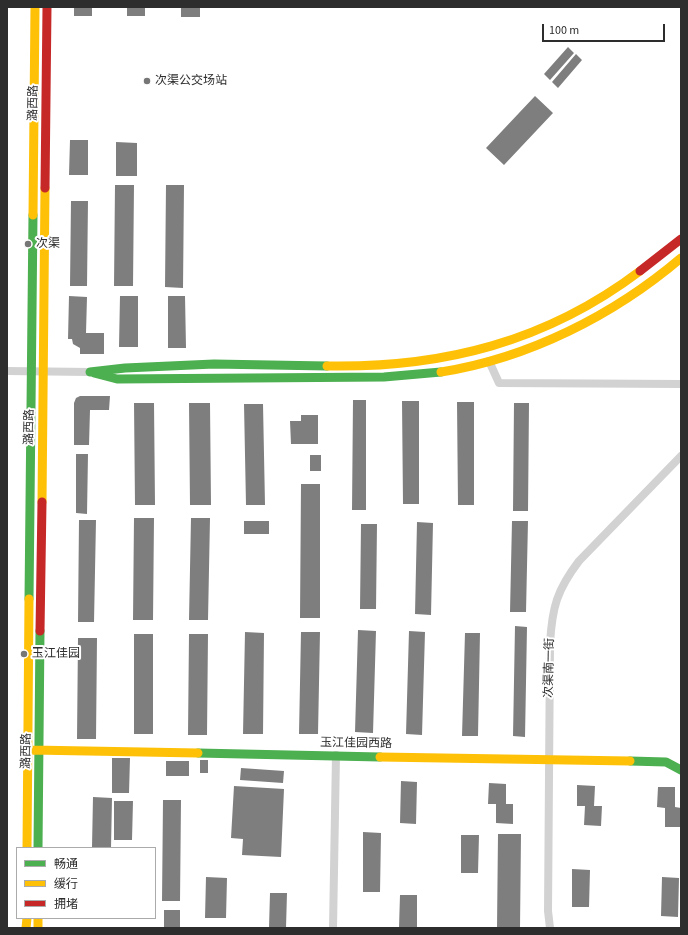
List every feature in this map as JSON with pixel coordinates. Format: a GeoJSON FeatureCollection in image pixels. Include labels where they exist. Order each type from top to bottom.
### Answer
{"type":"FeatureCollection","features":[{"type":"Feature","properties":{"kind":"main road","name":"潞西路"},"geometry":{"type":"LineString","coordinates":[[27,847],[35,7]]}},
{"type":"Feature","properties":{"kind":"main road","name":"潞西路"},"geometry":{"type":"LineString","coordinates":[[38,847],[47,7]]}},
{"type":"Feature","properties":{"kind":"main road"},"geometry":{"type":"LineString","coordinates":[[90,372],[115,367],[217,364],[386,365],[457,357],[519,337],[590,305],[638,273],[681,239]]}},
{"type":"Feature","properties":{"kind":"main road"},"geometry":{"type":"LineString","coordinates":[[90,372],[117,379],[384,377],[459,369],[488,361],[539,343],[606,312],[649,284],[681,258]]}},
{"type":"Feature","properties":{"kind":"main road","name":"玉江佳园西路"},"geometry":{"type":"LineString","coordinates":[[28,750],[666,762],[681,770]]}},
{"type":"Feature","properties":{"kind":"street"},"geometry":{"type":"LineString","coordinates":[[488,361],[499,383],[681,384]]}},
{"type":"Feature","properties":{"kind":"street"},"geometry":{"type":"LineString","coordinates":[[7,371],[90,372]]}},
{"type":"Feature","properties":{"kind":"street","name":"次渠南一街"},"geometry":{"type":"LineString","coordinates":[[550,928],[548,911],[550,644],[551,622],[556,598],[565,580],[579,561],[681,456]]}},
{"type":"Feature","properties":{"kind":"street"},"geometry":{"type":"LineString","coordinates":[[333,928],[336,755]]}},
{"type":"Feature","properties":{"kind":"building"},"geometry":{"type":"Polygon","coordinates":[[[74,7],[92,7],[92,16],[74,16],[74,7]]]}},
{"type":"Feature","properties":{"kind":"building"},"geometry":{"type":"Polygon","coordinates":[[[127,7],[145,7],[145,16],[127,16],[127,7]]]}},
{"type":"Feature","properties":{"kind":"building"},"geometry":{"type":"Polygon","coordinates":[[[181,7],[200,7],[200,17],[181,17],[181,7]]]}},
{"type":"Feature","properties":{"kind":"building"},"geometry":{"type":"Polygon","coordinates":[[[568,47],[574,53],[550,80],[544,74],[568,47]]]}},
{"type":"Feature","properties":{"kind":"building"},"geometry":{"type":"Polygon","coordinates":[[[576,54],[582,60],[558,88],[552,82],[576,54]]]}},
{"type":"Feature","properties":{"kind":"building"},"geometry":{"type":"Polygon","coordinates":[[[535,96],[553,113],[504,165],[486,148],[535,96]]]}},
{"type":"Feature","properties":{"kind":"building"},"geometry":{"type":"Polygon","coordinates":[[[70,140],[88,140],[88,175],[69,175],[70,140]]]}},
{"type":"Feature","properties":{"kind":"building"},"geometry":{"type":"Polygon","coordinates":[[[116,142],[137,143],[137,176],[116,176],[116,142]]]}},
{"type":"Feature","properties":{"kind":"building"},"geometry":{"type":"Polygon","coordinates":[[[115,185],[134,185],[133,286],[114,286],[115,185]]]}},
{"type":"Feature","properties":{"kind":"building"},"geometry":{"type":"Polygon","coordinates":[[[166,185],[184,185],[183,288],[165,287],[166,185]]]}},
{"type":"Feature","properties":{"kind":"building"},"geometry":{"type":"Polygon","coordinates":[[[71,201],[88,201],[87,286],[70,286],[71,201]]]}},
{"type":"Feature","properties":{"kind":"building"},"geometry":{"type":"Polygon","coordinates":[[[69,296],[87,297],[86,333],[104,333],[104,354],[80,354],[80,348],[73,344],[72,339],[68,339],[69,296]]]}},
{"type":"Feature","properties":{"kind":"building"},"geometry":{"type":"Polygon","coordinates":[[[120,296],[138,296],[138,347],[119,347],[120,296]]]}},
{"type":"Feature","properties":{"kind":"building"},"geometry":{"type":"Polygon","coordinates":[[[168,296],[185,296],[186,348],[168,348],[168,296]]]}},
{"type":"Feature","properties":{"kind":"building"},"geometry":{"type":"Polygon","coordinates":[[[80,396],[110,396],[109,410],[90,410],[89,445],[74,445],[74,403],[76,398],[80,396]]]}},
{"type":"Feature","properties":{"kind":"building"},"geometry":{"type":"Polygon","coordinates":[[[353,400],[366,400],[366,510],[352,510],[353,400]]]}},
{"type":"Feature","properties":{"kind":"building"},"geometry":{"type":"Polygon","coordinates":[[[402,401],[419,401],[419,504],[403,504],[402,401]]]}},
{"type":"Feature","properties":{"kind":"building"},"geometry":{"type":"Polygon","coordinates":[[[457,402],[474,402],[474,505],[458,505],[457,402]]]}},
{"type":"Feature","properties":{"kind":"building"},"geometry":{"type":"Polygon","coordinates":[[[134,403],[154,403],[155,505],[135,505],[134,403]]]}},
{"type":"Feature","properties":{"kind":"building"},"geometry":{"type":"Polygon","coordinates":[[[189,403],[210,403],[211,505],[190,505],[189,403]]]}},
{"type":"Feature","properties":{"kind":"building"},"geometry":{"type":"Polygon","coordinates":[[[514,403],[529,403],[528,511],[513,511],[514,403]]]}},
{"type":"Feature","properties":{"kind":"building"},"geometry":{"type":"Polygon","coordinates":[[[244,404],[263,404],[265,505],[246,505],[244,404]]]}},
{"type":"Feature","properties":{"kind":"building"},"geometry":{"type":"Polygon","coordinates":[[[301,415],[318,415],[318,444],[291,444],[290,421],[301,421],[301,415]]]}},
{"type":"Feature","properties":{"kind":"building"},"geometry":{"type":"Polygon","coordinates":[[[76,454],[88,454],[87,514],[76,513],[76,454]]]}},
{"type":"Feature","properties":{"kind":"building"},"geometry":{"type":"Polygon","coordinates":[[[310,455],[321,455],[321,471],[310,471],[310,455]]]}},
{"type":"Feature","properties":{"kind":"building"},"geometry":{"type":"Polygon","coordinates":[[[301,484],[320,484],[320,618],[300,618],[301,484]]]}},
{"type":"Feature","properties":{"kind":"building"},"geometry":{"type":"Polygon","coordinates":[[[134,518],[154,518],[153,620],[133,620],[134,518]]]}},
{"type":"Feature","properties":{"kind":"building"},"geometry":{"type":"Polygon","coordinates":[[[191,518],[210,518],[208,620],[189,620],[191,518]]]}},
{"type":"Feature","properties":{"kind":"building"},"geometry":{"type":"Polygon","coordinates":[[[79,520],[96,520],[94,622],[78,622],[79,520]]]}},
{"type":"Feature","properties":{"kind":"building"},"geometry":{"type":"Polygon","coordinates":[[[244,521],[269,521],[269,534],[244,534],[244,521]]]}},
{"type":"Feature","properties":{"kind":"building"},"geometry":{"type":"Polygon","coordinates":[[[512,521],[528,521],[526,612],[510,612],[512,521]]]}},
{"type":"Feature","properties":{"kind":"building"},"geometry":{"type":"Polygon","coordinates":[[[417,522],[433,523],[431,615],[415,614],[417,522]]]}},
{"type":"Feature","properties":{"kind":"building"},"geometry":{"type":"Polygon","coordinates":[[[361,524],[377,524],[376,609],[360,609],[361,524]]]}},
{"type":"Feature","properties":{"kind":"building"},"geometry":{"type":"Polygon","coordinates":[[[515,626],[527,627],[525,737],[513,736],[515,626]]]}},
{"type":"Feature","properties":{"kind":"building"},"geometry":{"type":"Polygon","coordinates":[[[358,630],[376,631],[373,733],[355,732],[358,630]]]}},
{"type":"Feature","properties":{"kind":"building"},"geometry":{"type":"Polygon","coordinates":[[[409,631],[425,632],[422,735],[406,734],[409,631]]]}},
{"type":"Feature","properties":{"kind":"building"},"geometry":{"type":"Polygon","coordinates":[[[245,632],[264,633],[263,734],[243,734],[245,632]]]}},
{"type":"Feature","properties":{"kind":"building"},"geometry":{"type":"Polygon","coordinates":[[[301,632],[320,632],[318,734],[299,734],[301,632]]]}},
{"type":"Feature","properties":{"kind":"building"},"geometry":{"type":"Polygon","coordinates":[[[465,633],[480,633],[478,736],[462,736],[465,633]]]}},
{"type":"Feature","properties":{"kind":"building"},"geometry":{"type":"Polygon","coordinates":[[[134,634],[153,634],[153,734],[134,734],[134,634]]]}},
{"type":"Feature","properties":{"kind":"building"},"geometry":{"type":"Polygon","coordinates":[[[189,634],[208,634],[207,735],[188,735],[189,634]]]}},
{"type":"Feature","properties":{"kind":"building"},"geometry":{"type":"Polygon","coordinates":[[[78,638],[97,638],[96,739],[77,739],[78,638]]]}},
{"type":"Feature","properties":{"kind":"building"},"geometry":{"type":"Polygon","coordinates":[[[112,758],[130,758],[129,793],[112,793],[112,758]]]}},
{"type":"Feature","properties":{"kind":"building"},"geometry":{"type":"Polygon","coordinates":[[[200,760],[208,760],[208,773],[200,773],[200,760]]]}},
{"type":"Feature","properties":{"kind":"building"},"geometry":{"type":"Polygon","coordinates":[[[166,761],[189,761],[189,776],[166,776],[166,761]]]}},
{"type":"Feature","properties":{"kind":"building"},"geometry":{"type":"Polygon","coordinates":[[[241,768],[284,771],[283,783],[240,780],[241,768]]]}},
{"type":"Feature","properties":{"kind":"building"},"geometry":{"type":"Polygon","coordinates":[[[401,781],[417,782],[416,824],[400,823],[401,781]]]}},
{"type":"Feature","properties":{"kind":"building"},"geometry":{"type":"Polygon","coordinates":[[[489,783],[506,784],[506,804],[513,804],[513,824],[496,823],[496,804],[488,804],[489,783]]]}},
{"type":"Feature","properties":{"kind":"building"},"geometry":{"type":"Polygon","coordinates":[[[577,785],[595,786],[594,806],[602,806],[601,826],[584,825],[585,806],[577,806],[577,785]]]}},
{"type":"Feature","properties":{"kind":"building"},"geometry":{"type":"Polygon","coordinates":[[[234,786],[284,789],[281,857],[242,855],[243,839],[231,838],[234,786]]]}},
{"type":"Feature","properties":{"kind":"building"},"geometry":{"type":"Polygon","coordinates":[[[658,787],[675,787],[675,807],[681,808],[681,827],[665,827],[665,808],[657,807],[658,787]]]}},
{"type":"Feature","properties":{"kind":"building"},"geometry":{"type":"Polygon","coordinates":[[[93,797],[112,798],[111,847],[92,847],[93,797]]]}},
{"type":"Feature","properties":{"kind":"building"},"geometry":{"type":"Polygon","coordinates":[[[163,800],[181,800],[180,901],[162,901],[163,800]]]}},
{"type":"Feature","properties":{"kind":"building"},"geometry":{"type":"Polygon","coordinates":[[[114,801],[133,801],[132,840],[114,840],[114,801]]]}},
{"type":"Feature","properties":{"kind":"building"},"geometry":{"type":"Polygon","coordinates":[[[363,832],[381,833],[380,892],[363,892],[363,832]]]}},
{"type":"Feature","properties":{"kind":"building"},"geometry":{"type":"Polygon","coordinates":[[[498,834],[521,834],[520,928],[497,928],[498,834]]]}},
{"type":"Feature","properties":{"kind":"building"},"geometry":{"type":"Polygon","coordinates":[[[461,835],[479,835],[478,873],[461,873],[461,835]]]}},
{"type":"Feature","properties":{"kind":"building"},"geometry":{"type":"Polygon","coordinates":[[[572,869],[590,870],[589,907],[572,907],[572,869]]]}},
{"type":"Feature","properties":{"kind":"building"},"geometry":{"type":"Polygon","coordinates":[[[206,877],[227,878],[226,918],[205,918],[206,877]]]}},
{"type":"Feature","properties":{"kind":"building"},"geometry":{"type":"Polygon","coordinates":[[[662,877],[679,878],[678,917],[661,916],[662,877]]]}},
{"type":"Feature","properties":{"kind":"building"},"geometry":{"type":"Polygon","coordinates":[[[270,893],[287,893],[286,928],[269,928],[270,893]]]}},
{"type":"Feature","properties":{"kind":"building"},"geometry":{"type":"Polygon","coordinates":[[[400,895],[417,895],[417,928],[399,928],[400,895]]]}},
{"type":"Feature","properties":{"kind":"building"},"geometry":{"type":"Polygon","coordinates":[[[164,910],[180,910],[180,928],[164,928],[164,910]]]}},
{"type":"Feature","properties":{"kind":"traffic: fast"},"geometry":{"type":"LineString","coordinates":[[29,599],[33,215]]}},
{"type":"Feature","properties":{"kind":"traffic: fast"},"geometry":{"type":"LineString","coordinates":[[90,372],[125,368],[214,364],[327,366]]}},
{"type":"Feature","properties":{"kind":"traffic: fast"},"geometry":{"type":"LineString","coordinates":[[94,373],[117,379],[384,377],[441,372]]}},
{"type":"Feature","properties":{"kind":"traffic: fast"},"geometry":{"type":"LineString","coordinates":[[38,847],[40,631]]}},
{"type":"Feature","properties":{"kind":"traffic: fast"},"geometry":{"type":"LineString","coordinates":[[198,753],[380,757]]}},
{"type":"Feature","properties":{"kind":"traffic: fast"},"geometry":{"type":"LineString","coordinates":[[630,761],[666,762],[681,770]]}},
{"type":"Feature","properties":{"kind":"traffic: slow"},"geometry":{"type":"LineString","coordinates":[[33,215],[35,7]]}},
{"type":"Feature","properties":{"kind":"traffic: slow"},"geometry":{"type":"LineString","coordinates":[[42,502],[45,188]]}},
{"type":"Feature","properties":{"kind":"traffic: slow"},"geometry":{"type":"LineString","coordinates":[[441,372],[506,356],[538,345],[569,331],[628,298],[681,258]]}},
{"type":"Feature","properties":{"kind":"traffic: slow"},"geometry":{"type":"LineString","coordinates":[[327,366],[412,362],[452,356],[492,346],[530,333],[568,316],[604,296],[640,271]]}},
{"type":"Feature","properties":{"kind":"traffic: slow"},"geometry":{"type":"LineString","coordinates":[[27,847],[29,599]]}},
{"type":"Feature","properties":{"kind":"traffic: slow"},"geometry":{"type":"LineString","coordinates":[[32,750],[198,753]]}},
{"type":"Feature","properties":{"kind":"traffic: slow"},"geometry":{"type":"LineString","coordinates":[[380,757],[630,761]]}},
{"type":"Feature","properties":{"kind":"traffic: slow"},"geometry":{"type":"LineString","coordinates":[[26,928],[27,919]]}},
{"type":"Feature","properties":{"kind":"traffic: slow"},"geometry":{"type":"LineString","coordinates":[[38,919],[38,928]]}},
{"type":"Feature","properties":{"kind":"traffic: jam"},"geometry":{"type":"LineString","coordinates":[[45,188],[47,7]]}},
{"type":"Feature","properties":{"kind":"traffic: jam"},"geometry":{"type":"LineString","coordinates":[[640,271],[681,239]]}},
{"type":"Feature","properties":{"kind":"traffic: jam"},"geometry":{"type":"LineString","coordinates":[[40,631],[42,502]]}},
{"type":"Feature","properties":{"kind":"place","name":"次渠公交场站"},"geometry":{"type":"Point","coordinates":[147,81]}},
{"type":"Feature","properties":{"kind":"place","name":"次渠"},"geometry":{"type":"Point","coordinates":[28,244]}},
{"type":"Feature","properties":{"kind":"place","name":"玉江佳园"},"geometry":{"type":"Point","coordinates":[24,654]}}]}
